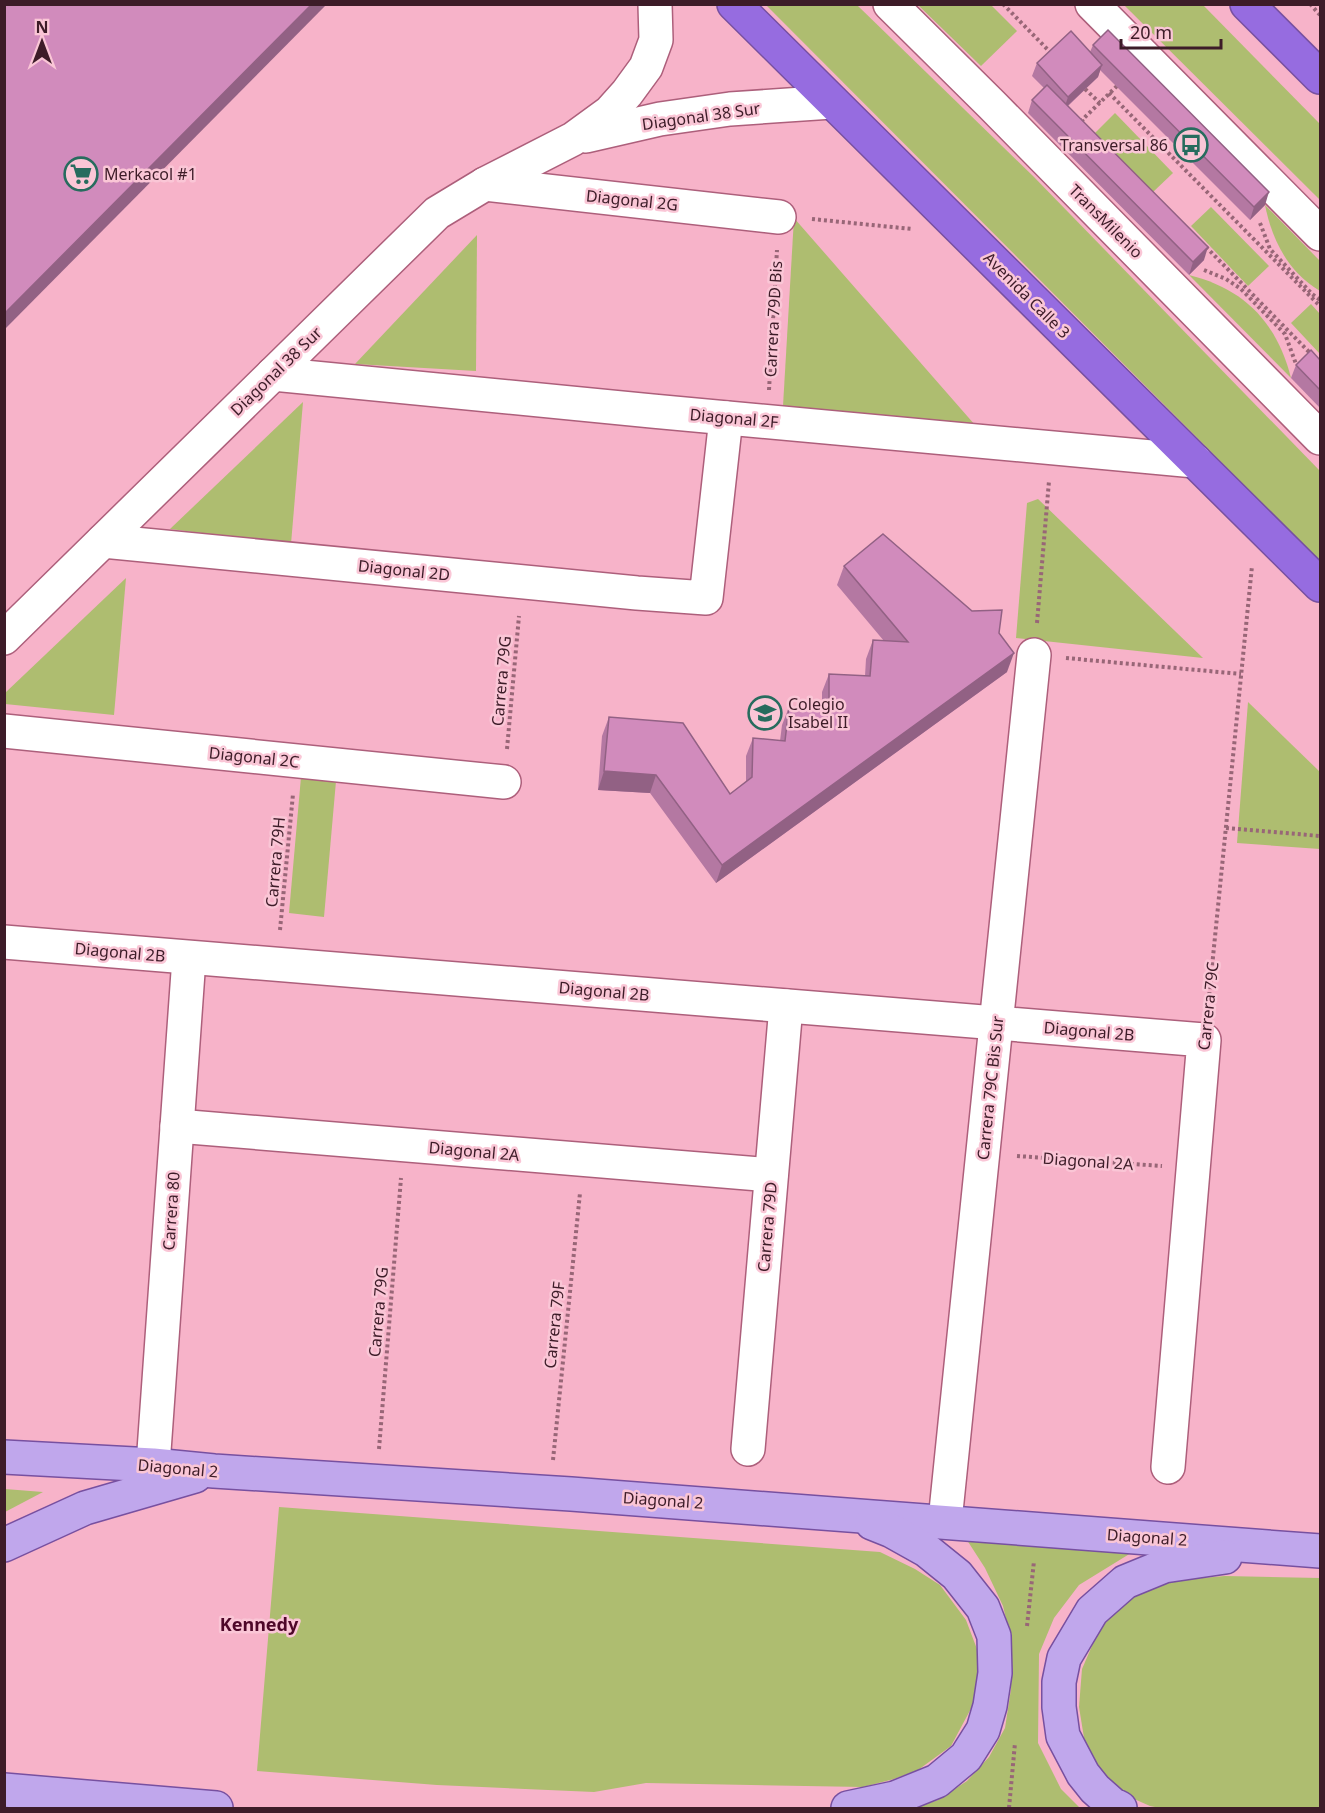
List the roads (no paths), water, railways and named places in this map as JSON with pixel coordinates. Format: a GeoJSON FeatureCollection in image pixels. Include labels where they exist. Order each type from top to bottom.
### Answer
{"type":"FeatureCollection","features":[{"type":"Feature","properties":{"kind":"highway","name":"Avenida Calle 3"},"geometry":{"type":"LineString","coordinates":[[734,4],[1320,585]]}},
{"type":"Feature","properties":{"kind":"highway"},"geometry":{"type":"LineString","coordinates":[[1247,4],[1320,78]]}},
{"type":"Feature","properties":{"kind":"main road","name":"Diagonal 2"},"geometry":{"type":"LineString","coordinates":[[4,1457],[549,1492],[1311,1550]]}},
{"type":"Feature","properties":{"kind":"main road"},"geometry":{"type":"LineString","coordinates":[[4,1545],[85,1508],[214,1471]]}},
{"type":"Feature","properties":{"kind":"main road"},"geometry":{"type":"LineString","coordinates":[[848,1809],[895,1798],[937,1781],[966,1756],[983,1730],[990,1706],[994,1673],[994,1636],[983,1608],[957,1575],[926,1550],[892,1531],[849,1514]]}},
{"type":"Feature","properties":{"kind":"main road"},"geometry":{"type":"LineString","coordinates":[[1120,1809],[1095,1789],[1083,1774],[1063,1736],[1059,1683],[1064,1658],[1092,1611],[1125,1582],[1164,1566],[1199,1560],[1311,1550]]}},
{"type":"Feature","properties":{"kind":"main road"},"geometry":{"type":"LineString","coordinates":[[4,1790],[146,1807],[216,1809]]}},
{"type":"Feature","properties":{"kind":"street","name":"Diagonal 38 Sur"},"geometry":{"type":"LineString","coordinates":[[4,638],[437,213],[485,184],[573,139],[610,112],[646,67],[656,40],[655,4]]}},
{"type":"Feature","properties":{"kind":"street","name":"TransMilenio"},"geometry":{"type":"LineString","coordinates":[[890,4],[1320,438]]}},
{"type":"Feature","properties":{"kind":"street"},"geometry":{"type":"LineString","coordinates":[[1092,4],[1320,234]]}},
{"type":"Feature","properties":{"kind":"street","name":"Diagonal 38 Sur"},"geometry":{"type":"LineString","coordinates":[[573,139],[660,119],[729,109],[832,102]]}},
{"type":"Feature","properties":{"kind":"street","name":"Diagonal 2G"},"geometry":{"type":"LineString","coordinates":[[485,184],[779,217]]}},
{"type":"Feature","properties":{"kind":"street","name":"Diagonal 2F"},"geometry":{"type":"LineString","coordinates":[[273,374],[1195,461]]}},
{"type":"Feature","properties":{"kind":"street","name":"Diagonal 2D"},"geometry":{"type":"LineString","coordinates":[[103,541],[706,598],[726,418]]}},
{"type":"Feature","properties":{"kind":"street","name":"Carrera 79C Bis Sur"},"geometry":{"type":"LineString","coordinates":[[945,1521],[1034,655]]}},
{"type":"Feature","properties":{"kind":"street","name":"Diagonal 2C"},"geometry":{"type":"LineString","coordinates":[[4,731],[504,782]]}},
{"type":"Feature","properties":{"kind":"street","name":"Diagonal 2B"},"geometry":{"type":"LineString","coordinates":[[4,942],[1204,1040]]}},
{"type":"Feature","properties":{"kind":"street","name":"Carrera 80"},"geometry":{"type":"LineString","coordinates":[[153,1465],[189,957]]}},
{"type":"Feature","properties":{"kind":"street","name":"Carrera 79D"},"geometry":{"type":"LineString","coordinates":[[748,1449],[786,1006]]}},
{"type":"Feature","properties":{"kind":"street","name":"Carrera 79C"},"geometry":{"type":"LineString","coordinates":[[1168,1467],[1204,1040]]}},
{"type":"Feature","properties":{"kind":"street","name":"Diagonal 2A"},"geometry":{"type":"LineString","coordinates":[[177,1126],[771,1175]]}},
{"type":"Feature","properties":{"kind":"place","name":"Transversal 86"},"geometry":{"type":"Point","coordinates":[1191,145]}},
{"type":"Feature","properties":{"kind":"place","name":"Merkacol #1"},"geometry":{"type":"Point","coordinates":[81,174]}},
{"type":"Feature","properties":{"kind":"place","name":"Colegio Isabel II"},"geometry":{"type":"Point","coordinates":[765,713]}},
{"type":"Feature","properties":{"kind":"district","name":"Kennedy"},"geometry":{"type":"Point","coordinates":[259,1624]}}]}
